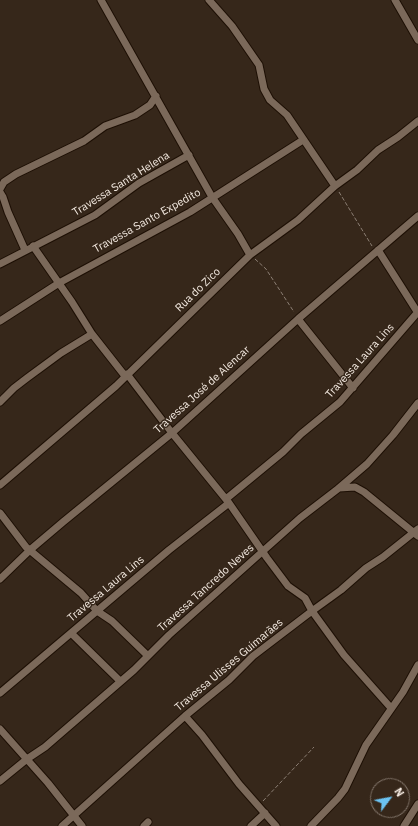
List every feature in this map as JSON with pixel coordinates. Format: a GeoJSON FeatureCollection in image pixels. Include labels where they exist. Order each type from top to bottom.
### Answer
{"type":"FeatureCollection","features":[{"type":"Feature","properties":{"kind":"street"},"geometry":{"type":"LineString","coordinates":[[101,0],[212,197],[238,234],[250,255]]}},
{"type":"Feature","properties":{"kind":"street"},"geometry":{"type":"LineString","coordinates":[[209,0],[237,33],[260,69],[264,89],[270,100],[287,115],[335,186]]}},
{"type":"Feature","properties":{"kind":"street"},"geometry":{"type":"LineString","coordinates":[[395,0],[418,40]]}},
{"type":"Feature","properties":{"kind":"street"},"geometry":{"type":"LineString","coordinates":[[0,189],[4,182],[16,174],[84,141],[105,126],[134,115],[150,105],[156,96]]}},
{"type":"Feature","properties":{"kind":"street","name":"Rua do Zico"},"geometry":{"type":"LineString","coordinates":[[0,485],[116,386],[250,255],[301,217],[335,186],[357,170],[378,150],[418,121]]}},
{"type":"Feature","properties":{"kind":"street","name":"Travessa Santo Expedito"},"geometry":{"type":"LineString","coordinates":[[0,321],[59,283],[190,212],[303,140]]}},
{"type":"Feature","properties":{"kind":"street","name":"Travessa Santa Helena"},"geometry":{"type":"LineString","coordinates":[[0,264],[95,215],[140,183],[189,155]]}},
{"type":"Feature","properties":{"kind":"street"},"geometry":{"type":"LineString","coordinates":[[0,192],[25,250]]}},
{"type":"Feature","properties":{"kind":"street","name":"Travessa José de Alencar"},"geometry":{"type":"LineString","coordinates":[[0,579],[30,550],[172,433],[298,319],[418,216]]}},
{"type":"Feature","properties":{"kind":"street"},"geometry":{"type":"LineString","coordinates":[[33,246],[92,334],[227,501],[262,552],[288,586],[305,598],[312,611],[344,655],[391,708]]}},
{"type":"Feature","properties":{"kind":"street"},"geometry":{"type":"LineString","coordinates":[[377,251],[418,313]]}},
{"type":"Feature","properties":{"kind":"street","name":"Travessa Laura Lins"},"geometry":{"type":"LineString","coordinates":[[0,693],[227,501],[283,452],[301,434],[340,402],[418,313]]}},
{"type":"Feature","properties":{"kind":"street"},"geometry":{"type":"LineString","coordinates":[[298,319],[353,388]]}},
{"type":"Feature","properties":{"kind":"street"},"geometry":{"type":"LineString","coordinates":[[0,402],[27,378],[92,334]]}},
{"type":"Feature","properties":{"kind":"street","name":"Travessa Tancredo Neves"},"geometry":{"type":"LineString","coordinates":[[0,781],[27,759],[45,747],[134,670],[169,635],[300,518],[367,464],[381,450],[418,403]]}},
{"type":"Feature","properties":{"kind":"street"},"geometry":{"type":"LineString","coordinates":[[339,488],[352,487],[358,489],[417,532]]}},
{"type":"Feature","properties":{"kind":"street"},"geometry":{"type":"LineString","coordinates":[[0,514],[30,550],[81,593],[97,611],[112,621],[148,656]]}},
{"type":"Feature","properties":{"kind":"street","name":"Travessa Ulisses Guimarães"},"geometry":{"type":"LineString","coordinates":[[62,826],[185,716],[225,684],[253,656],[341,590],[366,568],[417,532]]}},
{"type":"Feature","properties":{"kind":"street"},"geometry":{"type":"LineString","coordinates":[[71,633],[120,681]]}},
{"type":"Feature","properties":{"kind":"street"},"geometry":{"type":"LineString","coordinates":[[311,826],[332,805],[345,789],[366,745],[403,692],[418,665]]}},
{"type":"Feature","properties":{"kind":"street"},"geometry":{"type":"LineString","coordinates":[[185,716],[202,735],[239,784],[276,826]]}},
{"type":"Feature","properties":{"kind":"street"},"geometry":{"type":"LineString","coordinates":[[0,729],[48,783],[82,826]]}},
{"type":"Feature","properties":{"kind":"street"},"geometry":{"type":"LineString","coordinates":[[404,826],[418,804]]}},
{"type":"Feature","properties":{"kind":"street"},"geometry":{"type":"LineString","coordinates":[[251,826],[265,813]]}},
{"type":"Feature","properties":{"kind":"path"},"geometry":{"type":"LineString","coordinates":[[335,186],[377,251]]}},
{"type":"Feature","properties":{"kind":"path"},"geometry":{"type":"LineString","coordinates":[[250,255],[266,269],[298,319]]}},
{"type":"Feature","properties":{"kind":"path"},"geometry":{"type":"LineString","coordinates":[[258,805],[314,747]]}}]}
